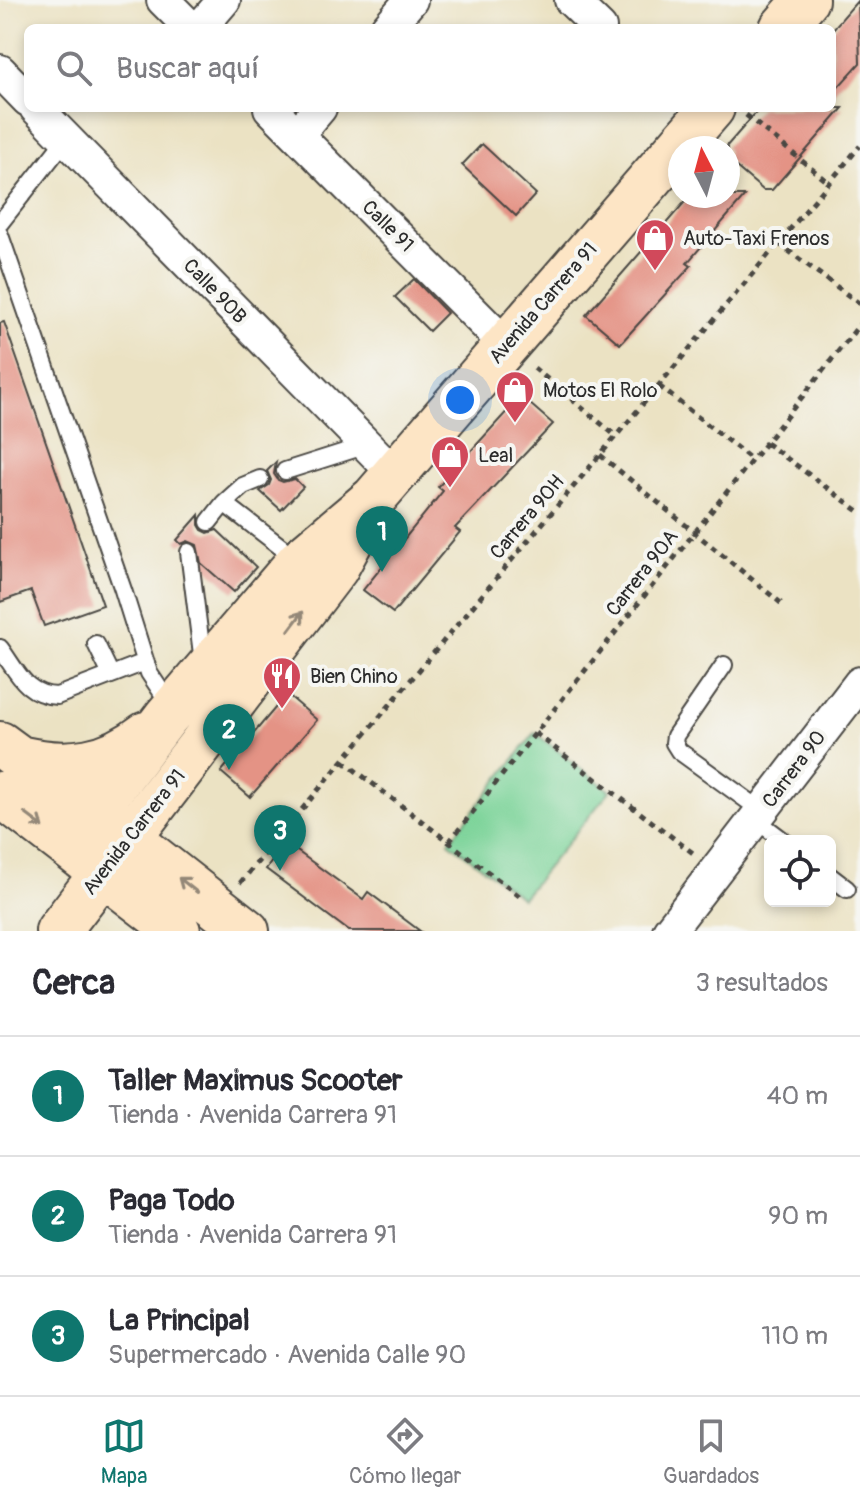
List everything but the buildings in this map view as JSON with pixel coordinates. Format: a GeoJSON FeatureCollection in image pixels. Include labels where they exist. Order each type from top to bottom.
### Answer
{"type":"FeatureCollection","features":[{"type":"Feature","properties":{"kind":"main road","name":"Avenida Carrera 91"},"geometry":{"type":"LineString","coordinates":[[68,846],[170,712],[378,472],[515,352],[725,112]]}},
{"type":"Feature","properties":{"kind":"main road","name":"Avenida Carrera 91"},"geometry":{"type":"LineString","coordinates":[[58,931],[336,568],[378,472]]}},
{"type":"Feature","properties":{"kind":"main road"},"geometry":{"type":"LineString","coordinates":[[6,765],[91,762],[129,746],[170,712]]}},
{"type":"Feature","properties":{"kind":"main road"},"geometry":{"type":"LineString","coordinates":[[6,765],[94,812],[233,920]]}},
{"type":"Feature","properties":{"kind":"main road"},"geometry":{"type":"LineString","coordinates":[[6,765],[68,846],[178,931]]}},
{"type":"Feature","properties":{"kind":"street"},"geometry":{"type":"LineString","coordinates":[[163,0],[187,24]]}},
{"type":"Feature","properties":{"kind":"street"},"geometry":{"type":"LineString","coordinates":[[203,24],[224,0]]}},
{"type":"Feature","properties":{"kind":"street"},"geometry":{"type":"LineString","coordinates":[[390,24],[411,0]]}},
{"type":"Feature","properties":{"kind":"street"},"geometry":{"type":"LineString","coordinates":[[571,0],[596,24]]}},
{"type":"Feature","properties":{"kind":"street"},"geometry":{"type":"LineString","coordinates":[[0,71],[24,96]]}},
{"type":"Feature","properties":{"kind":"street","name":"Calle 90B"},"geometry":{"type":"LineString","coordinates":[[40,112],[378,472]]}},
{"type":"Feature","properties":{"kind":"street","name":"Calle 91"},"geometry":{"type":"LineString","coordinates":[[274,112],[515,352]]}},
{"type":"Feature","properties":{"kind":"street"},"geometry":{"type":"LineString","coordinates":[[297,135],[317,112]]}},
{"type":"Feature","properties":{"kind":"street","name":"Carrera 90"},"geometry":{"type":"LineString","coordinates":[[669,931],[860,683]]}},
{"type":"Feature","properties":{"kind":"lane"},"geometry":{"type":"LineString","coordinates":[[0,223],[66,139]]}},
{"type":"Feature","properties":{"kind":"lane"},"geometry":{"type":"LineString","coordinates":[[0,235],[145,662],[170,712]]}},
{"type":"Feature","properties":{"kind":"lane"},"geometry":{"type":"LineString","coordinates":[[285,471],[378,472]]}},
{"type":"Feature","properties":{"kind":"lane"},"geometry":{"type":"LineString","coordinates":[[209,522],[243,486],[260,479]]}},
{"type":"Feature","properties":{"kind":"lane"},"geometry":{"type":"LineString","coordinates":[[224,503],[299,561]]}},
{"type":"Feature","properties":{"kind":"lane"},"geometry":{"type":"LineString","coordinates":[[189,552],[205,671]]}},
{"type":"Feature","properties":{"kind":"lane"},"geometry":{"type":"LineString","coordinates":[[96,644],[111,675]]}},
{"type":"Feature","properties":{"kind":"lane"},"geometry":{"type":"LineString","coordinates":[[0,648],[32,690],[43,695],[57,696],[145,662]]}},
{"type":"Feature","properties":{"kind":"lane"},"geometry":{"type":"LineString","coordinates":[[724,665],[675,736],[674,743],[679,751],[759,815],[778,835]]}},
{"type":"Feature","properties":{"kind":"lane"},"geometry":{"type":"LineString","coordinates":[[836,881],[847,889]]}},
{"type":"Feature","properties":{"kind":"path"},"geometry":{"type":"LineString","coordinates":[[730,112],[829,183]]}},
{"type":"Feature","properties":{"kind":"path","name":"Carrera 90H"},"geometry":{"type":"LineString","coordinates":[[233,920],[343,761],[860,146]]}},
{"type":"Feature","properties":{"kind":"path"},"geometry":{"type":"LineString","coordinates":[[778,243],[860,304]]}},
{"type":"Feature","properties":{"kind":"path","name":"Carrera 90A"},"geometry":{"type":"LineString","coordinates":[[449,842],[860,324]]}},
{"type":"Feature","properties":{"kind":"path"},"geometry":{"type":"LineString","coordinates":[[515,352],[616,436]]}},
{"type":"Feature","properties":{"kind":"path"},"geometry":{"type":"LineString","coordinates":[[659,386],[751,459]]}},
{"type":"Feature","properties":{"kind":"path"},"geometry":{"type":"LineString","coordinates":[[766,443],[860,512]]}},
{"type":"Feature","properties":{"kind":"path"},"geometry":{"type":"LineString","coordinates":[[600,455],[782,604]]}},
{"type":"Feature","properties":{"kind":"path"},"geometry":{"type":"LineString","coordinates":[[535,733],[716,870]]}},
{"type":"Feature","properties":{"kind":"path"},"geometry":{"type":"LineString","coordinates":[[343,761],[522,898]]}},
{"type":"Feature","properties":{"kind":"green space"},"geometry":{"type":"Polygon","coordinates":[[[535,733],[610,791],[522,898],[449,842],[535,733]]]}},
{"type":"Feature","properties":{"kind":"place","name":"Auto-Taxi Frenos"},"geometry":{"type":"Point","coordinates":[655,272]}},
{"type":"Feature","properties":{"kind":"place","name":"Motos El Rolo"},"geometry":{"type":"Point","coordinates":[515,424]}},
{"type":"Feature","properties":{"kind":"place","name":"Leal"},"geometry":{"type":"Point","coordinates":[450,489]}},
{"type":"Feature","properties":{"kind":"place","name":"Taller Maximus Scooter"},"geometry":{"type":"Point","coordinates":[382,572]}},
{"type":"Feature","properties":{"kind":"place","name":"Bien Chino"},"geometry":{"type":"Point","coordinates":[282,710]}},
{"type":"Feature","properties":{"kind":"place","name":"Paga Todo"},"geometry":{"type":"Point","coordinates":[229,770]}},
{"type":"Feature","properties":{"kind":"place","name":"La Principal"},"geometry":{"type":"Point","coordinates":[280,871]}}]}
